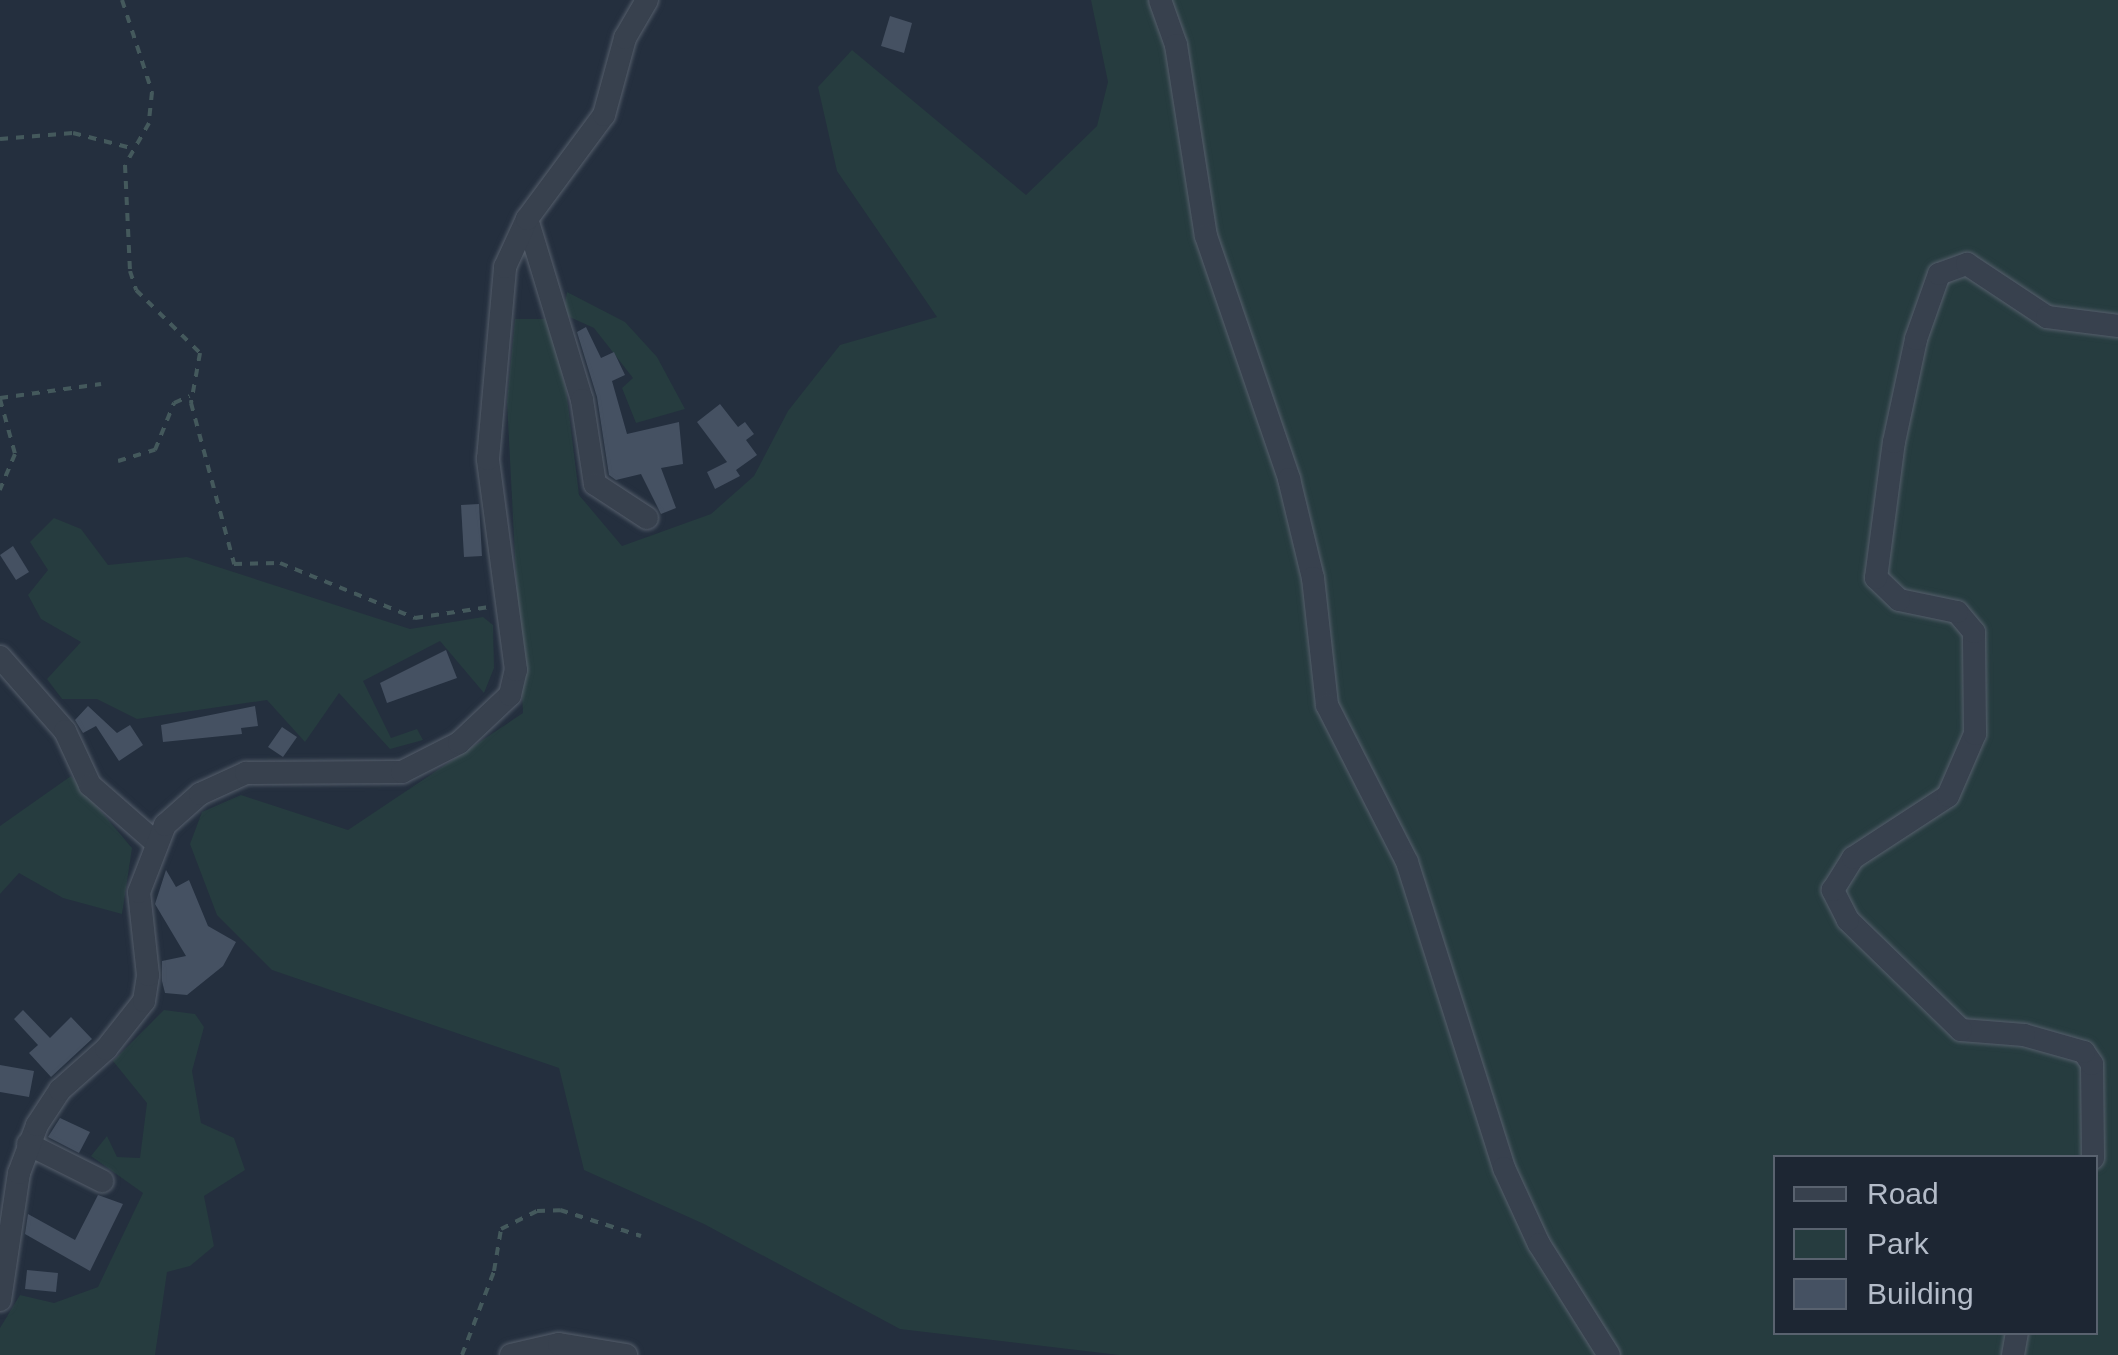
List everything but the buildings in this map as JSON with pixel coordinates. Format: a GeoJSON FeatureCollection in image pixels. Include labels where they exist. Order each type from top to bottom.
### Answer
{"type":"FeatureCollection","features":[{"type":"Feature","properties":{"kind":"street"},"geometry":{"type":"LineString","coordinates":[[0,1300],[28,1144],[49,1104],[144,1002],[148,975],[139,892],[154,840],[200,794],[246,773],[402,772],[459,743],[499,711],[514,682],[508,603],[488,459],[497,314],[511,246],[604,116],[625,38],[647,0]]}},
{"type":"Feature","properties":{"kind":"street"},"geometry":{"type":"LineString","coordinates":[[1160,0],[1176,45],[1206,236],[1289,479],[1313,578],[1327,704],[1408,862],[1504,1168],[1539,1244],[1609,1355]]}},
{"type":"Feature","properties":{"kind":"street"},"geometry":{"type":"LineString","coordinates":[[527,219],[582,400],[594,484],[647,518]]}},
{"type":"Feature","properties":{"kind":"street"},"geometry":{"type":"LineString","coordinates":[[2093,1155],[2092,1064],[2084,1052],[2024,1035],[1960,1030],[1848,920],[1833,890],[1853,858],[1948,796],[1975,734],[1974,632],[1957,612],[1899,600],[1876,578],[1894,442],[1916,339],[1939,274],[1968,264],[2046,318],[2118,326]]}},
{"type":"Feature","properties":{"kind":"street"},"geometry":{"type":"LineString","coordinates":[[0,657],[65,731],[90,784],[154,840]]}},
{"type":"Feature","properties":{"kind":"street"},"geometry":{"type":"LineString","coordinates":[[28,1144],[102,1181]]}},
{"type":"Feature","properties":{"kind":"street"},"geometry":{"type":"LineString","coordinates":[[511,1355],[558,1344],[592,1344],[626,1355]]}},
{"type":"Feature","properties":{"kind":"path"},"geometry":{"type":"LineString","coordinates":[[122,0],[152,92],[149,123],[131,148],[124,192],[130,271],[136,290],[200,353],[190,396],[234,564],[280,563],[416,618],[508,603]]}},
{"type":"Feature","properties":{"kind":"path"},"geometry":{"type":"LineString","coordinates":[[0,139],[73,134],[131,148]]}},
{"type":"Feature","properties":{"kind":"path"},"geometry":{"type":"LineString","coordinates":[[0,490],[15,454],[0,399],[100,384]]}},
{"type":"Feature","properties":{"kind":"path"},"geometry":{"type":"LineString","coordinates":[[118,461],[156,450],[174,403],[190,396]]}},
{"type":"Feature","properties":{"kind":"path"},"geometry":{"type":"LineString","coordinates":[[462,1355],[494,1272],[501,1229],[537,1212],[560,1210],[641,1236]]}},
{"type":"Feature","properties":{"kind":"green space"},"geometry":{"type":"Polygon","coordinates":[[[1091,0],[2118,0],[2118,1355],[1119,1355],[900,1329],[704,1224],[584,1170],[559,1068],[272,970],[217,915],[190,844],[202,812],[241,795],[348,830],[523,713],[507,401],[515,319],[548,319],[566,389],[579,495],[622,546],[711,514],[754,476],[788,411],[840,345],[937,317],[837,171],[818,87],[852,50],[1026,195],[1097,126],[1108,82],[1091,0]]]}},
{"type":"Feature","properties":{"kind":"green space"},"geometry":{"type":"Polygon","coordinates":[[[567,292],[625,322],[657,357],[685,409],[636,423],[622,388],[633,378],[594,328],[563,314],[567,292]]]}},
{"type":"Feature","properties":{"kind":"green space"},"geometry":{"type":"Polygon","coordinates":[[[54,518],[81,529],[108,565],[187,557],[410,629],[483,617],[493,625],[494,668],[484,693],[440,641],[363,681],[391,738],[417,729],[423,740],[390,749],[339,693],[305,742],[267,700],[137,719],[97,699],[62,699],[47,679],[81,642],[41,619],[28,595],[48,570],[30,542],[54,518]]]}},
{"type":"Feature","properties":{"kind":"green space"},"geometry":{"type":"Polygon","coordinates":[[[71,776],[132,848],[122,914],[63,898],[19,873],[0,894],[0,826],[71,776]]]}},
{"type":"Feature","properties":{"kind":"green space"},"geometry":{"type":"Polygon","coordinates":[[[164,1010],[195,1014],[204,1027],[192,1071],[201,1123],[234,1138],[245,1170],[204,1196],[214,1246],[190,1266],[167,1272],[155,1355],[0,1355],[0,1328],[20,1295],[54,1303],[98,1287],[143,1193],[91,1156],[107,1136],[117,1157],[140,1158],[147,1103],[113,1061],[164,1010]]]}}]}
